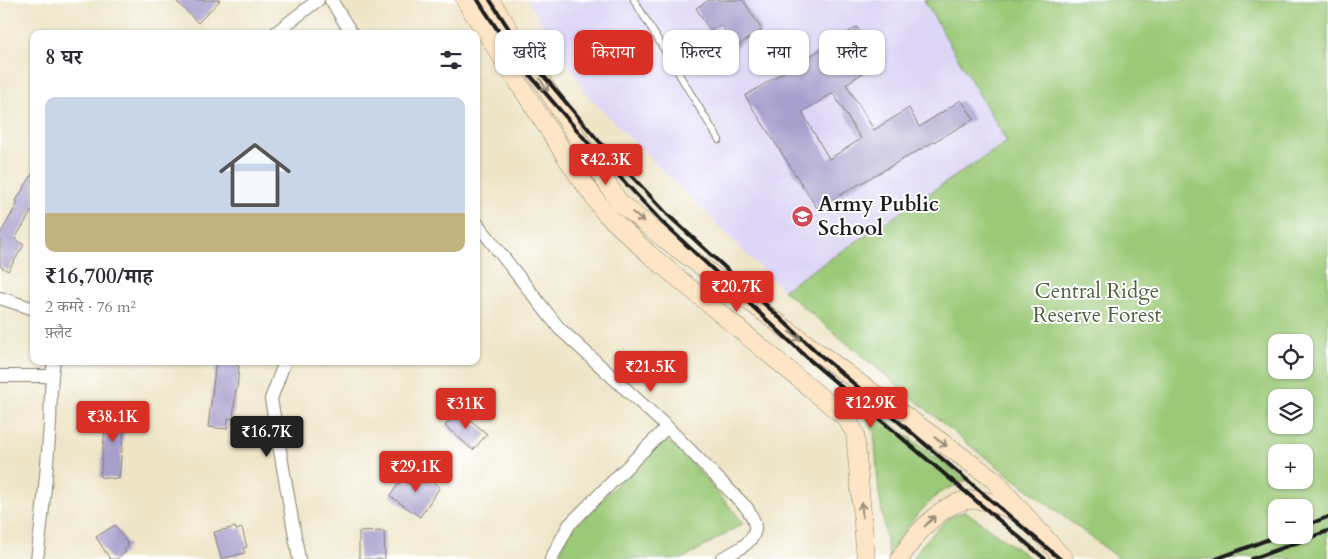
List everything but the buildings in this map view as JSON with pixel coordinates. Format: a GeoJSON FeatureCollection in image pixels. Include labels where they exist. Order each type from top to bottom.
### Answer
{"type":"FeatureCollection","features":[{"type":"Feature","properties":{"kind":"main road"},"geometry":{"type":"LineString","coordinates":[[464,0],[574,169],[605,213],[649,254],[846,418],[855,433],[866,559]]}},
{"type":"Feature","properties":{"kind":"main road"},"geometry":{"type":"LineString","coordinates":[[490,0],[619,202],[663,238],[993,480],[1064,559]]}},
{"type":"Feature","properties":{"kind":"main road"},"geometry":{"type":"LineString","coordinates":[[900,559],[928,522],[940,511],[955,502],[977,500],[995,503],[1029,520]]}},
{"type":"Feature","properties":{"kind":"street"},"geometry":{"type":"LineString","coordinates":[[279,30],[318,0]]}},
{"type":"Feature","properties":{"kind":"street"},"geometry":{"type":"LineString","coordinates":[[331,0],[350,30]]}},
{"type":"Feature","properties":{"kind":"street"},"geometry":{"type":"LineString","coordinates":[[480,227],[559,328],[667,427],[747,508],[756,527],[753,536],[744,546],[721,559]]}},
{"type":"Feature","properties":{"kind":"street"},"geometry":{"type":"LineString","coordinates":[[0,298],[30,308]]}},
{"type":"Feature","properties":{"kind":"street"},"geometry":{"type":"LineString","coordinates":[[37,559],[43,516],[53,365]]}},
{"type":"Feature","properties":{"kind":"street"},"geometry":{"type":"LineString","coordinates":[[284,365],[271,399],[299,559]]}},
{"type":"Feature","properties":{"kind":"street"},"geometry":{"type":"LineString","coordinates":[[0,376],[52,376]]}},
{"type":"Feature","properties":{"kind":"street"},"geometry":{"type":"LineString","coordinates":[[551,559],[569,525],[667,427]]}},
{"type":"Feature","properties":{"kind":"lane"},"geometry":{"type":"LineString","coordinates":[[634,0],[719,140]]}},
{"type":"Feature","properties":{"kind":"shaded area","name":"Army Public School"},"geometry":{"type":"Polygon","coordinates":[[[527,0],[1128,0],[1157,43],[783,290],[588,96],[575,75],[653,75],[653,30],[574,30],[574,74],[564,58],[564,30],[546,30],[527,0]]]}},
{"type":"Feature","properties":{"kind":"green space","name":"Central Ridge Reserve Forest"},"geometry":{"type":"Polygon","coordinates":[[[924,0],[1328,0],[1328,559],[1120,559],[969,445],[783,290],[1007,142],[924,0]]]}},
{"type":"Feature","properties":{"kind":"green space"},"geometry":{"type":"Polygon","coordinates":[[[855,398],[967,480],[939,493],[916,516],[902,535],[889,558],[879,493],[874,432],[855,398]]]}},
{"type":"Feature","properties":{"kind":"green space"},"geometry":{"type":"Polygon","coordinates":[[[666,441],[681,451],[744,523],[682,559],[557,559],[571,530],[653,449],[666,441]]]}},
{"type":"Feature","properties":{"kind":"green space"},"geometry":{"type":"Polygon","coordinates":[[[965,511],[1031,559],[913,559],[921,546],[948,518],[965,511]]]}},
{"type":"Feature","properties":{"kind":"railway"},"geometry":{"type":"LineString","coordinates":[[478,0],[518,61],[589,144],[661,221],[812,362],[1045,559]]}},
{"type":"Feature","properties":{"kind":"railway"},"geometry":{"type":"LineString","coordinates":[[490,0],[526,55],[596,138],[668,215],[819,354],[1060,559]]}},
{"type":"Feature","properties":{"kind":"railway"},"geometry":{"type":"LineString","coordinates":[[1313,523],[1328,517]]}},
{"type":"Feature","properties":{"kind":"railway"},"geometry":{"type":"LineString","coordinates":[[1252,559],[1328,531]]}},
{"type":"Feature","properties":{"kind":"railway"},"geometry":{"type":"LineString","coordinates":[[1216,559],[1268,540]]}},
{"type":"Feature","properties":{"kind":"place","name":"Army Public School"},"geometry":{"type":"Point","coordinates":[802,216]}}]}
